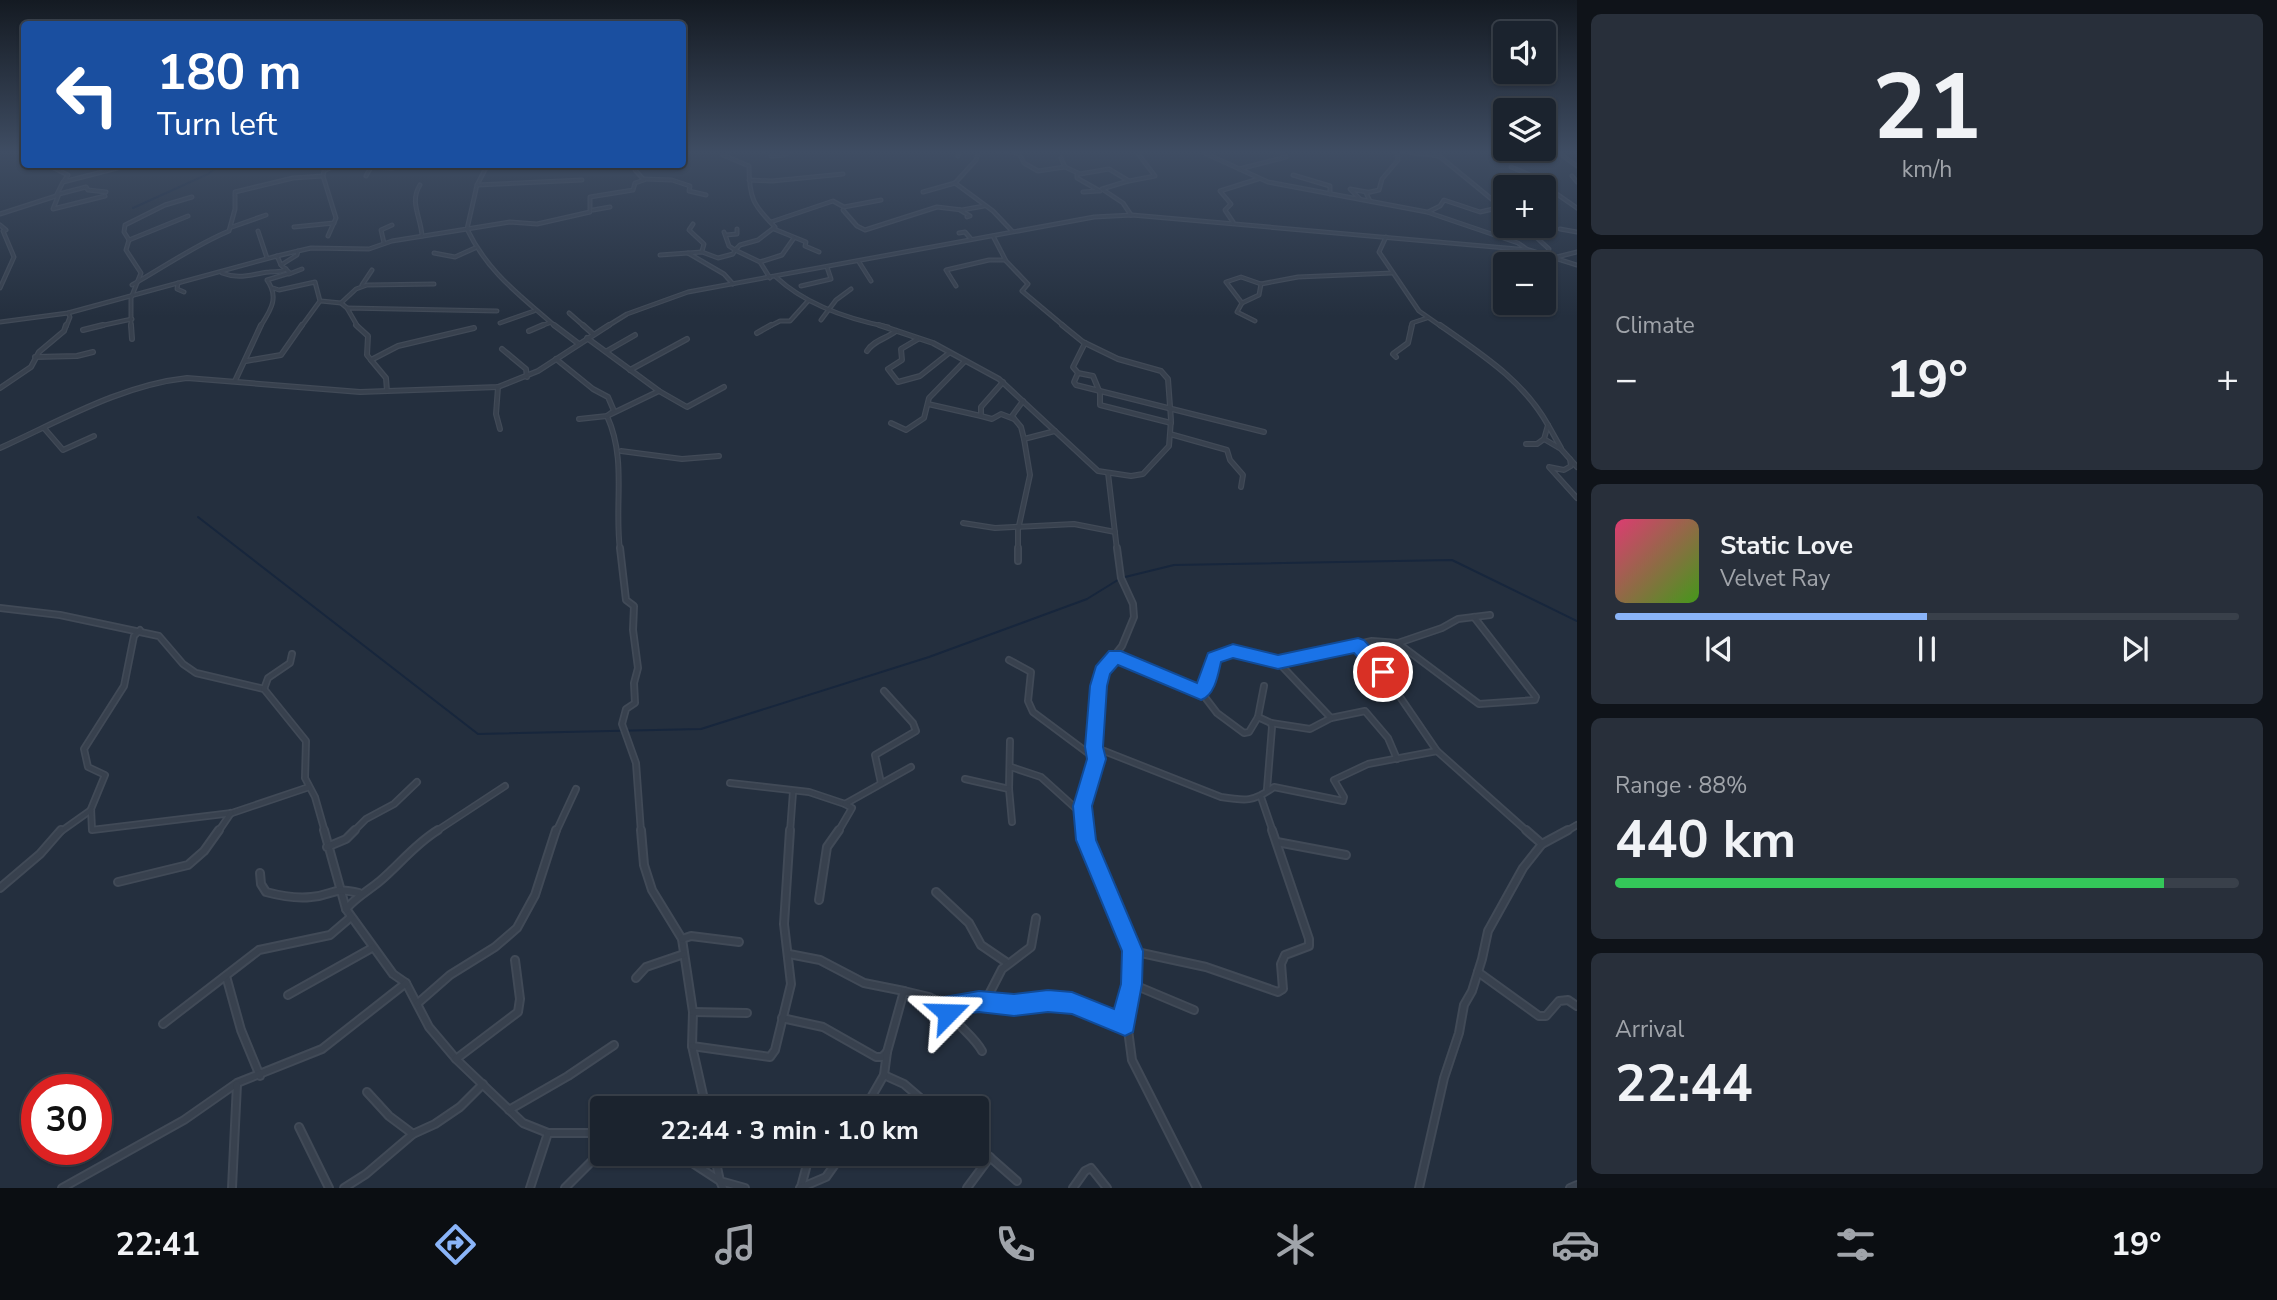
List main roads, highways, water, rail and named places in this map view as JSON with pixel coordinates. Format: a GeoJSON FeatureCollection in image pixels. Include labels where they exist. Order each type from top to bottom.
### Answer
{"type":"FeatureCollection","features":[{"type":"Feature","properties":{"kind":"waterway"},"geometry":{"type":"LineString","coordinates":[[198,517],[478,734],[701,729],[929,657],[1087,599],[1121,578],[1174,565],[1452,560],[1577,621]]}}]}
